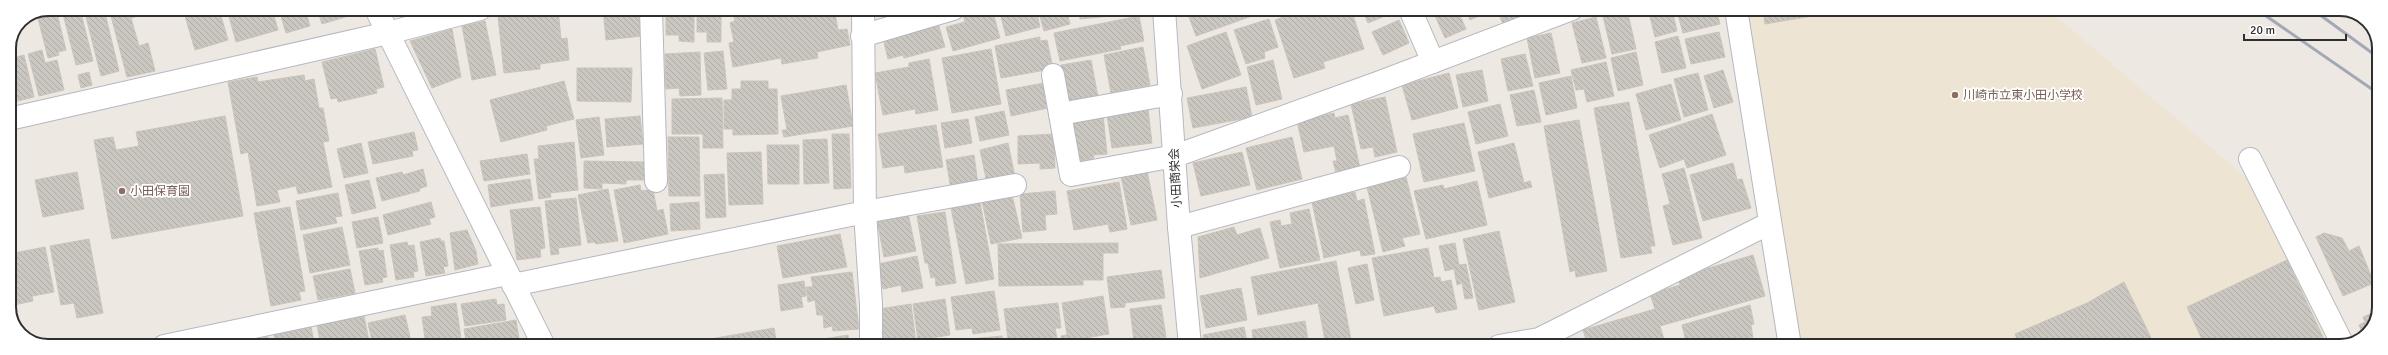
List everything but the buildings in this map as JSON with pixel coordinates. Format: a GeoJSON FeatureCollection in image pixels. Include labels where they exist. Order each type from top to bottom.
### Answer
{"type":"FeatureCollection","features":[{"type":"Feature","properties":{"kind":"street"},"geometry":{"type":"LineString","coordinates":[[380,16],[539,339]]}},
{"type":"Feature","properties":{"kind":"street"},"geometry":{"type":"LineString","coordinates":[[16,116],[388,33],[453,16]]}},
{"type":"Feature","properties":{"kind":"street"},"geometry":{"type":"LineString","coordinates":[[651,16],[656,181]]}},
{"type":"Feature","properties":{"kind":"street"},"geometry":{"type":"LineString","coordinates":[[863,16],[866,212],[871,304],[871,339]]}},
{"type":"Feature","properties":{"kind":"street"},"geometry":{"type":"LineString","coordinates":[[862,36],[929,16]]}},
{"type":"Feature","properties":{"kind":"street","name":"小田商栄会"},"geometry":{"type":"LineString","coordinates":[[1165,16],[1179,227],[1189,339]]}},
{"type":"Feature","properties":{"kind":"street"},"geometry":{"type":"LineString","coordinates":[[1413,16],[1433,62]]}},
{"type":"Feature","properties":{"kind":"street"},"geometry":{"type":"LineString","coordinates":[[1053,74],[1070,175],[1175,156],[1433,62],[1554,16]]}},
{"type":"Feature","properties":{"kind":"street"},"geometry":{"type":"LineString","coordinates":[[1737,16],[1789,339]]}},
{"type":"Feature","properties":{"kind":"street"},"geometry":{"type":"LineString","coordinates":[[1060,114],[1171,94]]}},
{"type":"Feature","properties":{"kind":"street"},"geometry":{"type":"LineString","coordinates":[[2250,159],[2340,339]]}},
{"type":"Feature","properties":{"kind":"street"},"geometry":{"type":"LineString","coordinates":[[1179,227],[1399,167]]}},
{"type":"Feature","properties":{"kind":"street"},"geometry":{"type":"LineString","coordinates":[[200,339],[510,279],[1015,185]]}},
{"type":"Feature","properties":{"kind":"street"},"geometry":{"type":"LineString","coordinates":[[1539,339],[1770,223]]}},
{"type":"Feature","properties":{"kind":"shaded area","name":"川崎市立東小田小学校"},"geometry":{"type":"Polygon","coordinates":[[[1749,16],[2055,16],[2250,181],[2328,339],[1800,339],[1749,16]]]}},
{"type":"Feature","properties":{"kind":"railway"},"geometry":{"type":"LineString","coordinates":[[2266,16],[2372,89]]}},
{"type":"Feature","properties":{"kind":"railway"},"geometry":{"type":"LineString","coordinates":[[2322,16],[2372,53]]}},
{"type":"Feature","properties":{"kind":"place","name":"川崎市立東小田小学校"},"geometry":{"type":"Point","coordinates":[1955,95]}},
{"type":"Feature","properties":{"kind":"place","name":"小田保育園"},"geometry":{"type":"Point","coordinates":[122,191]}}]}
